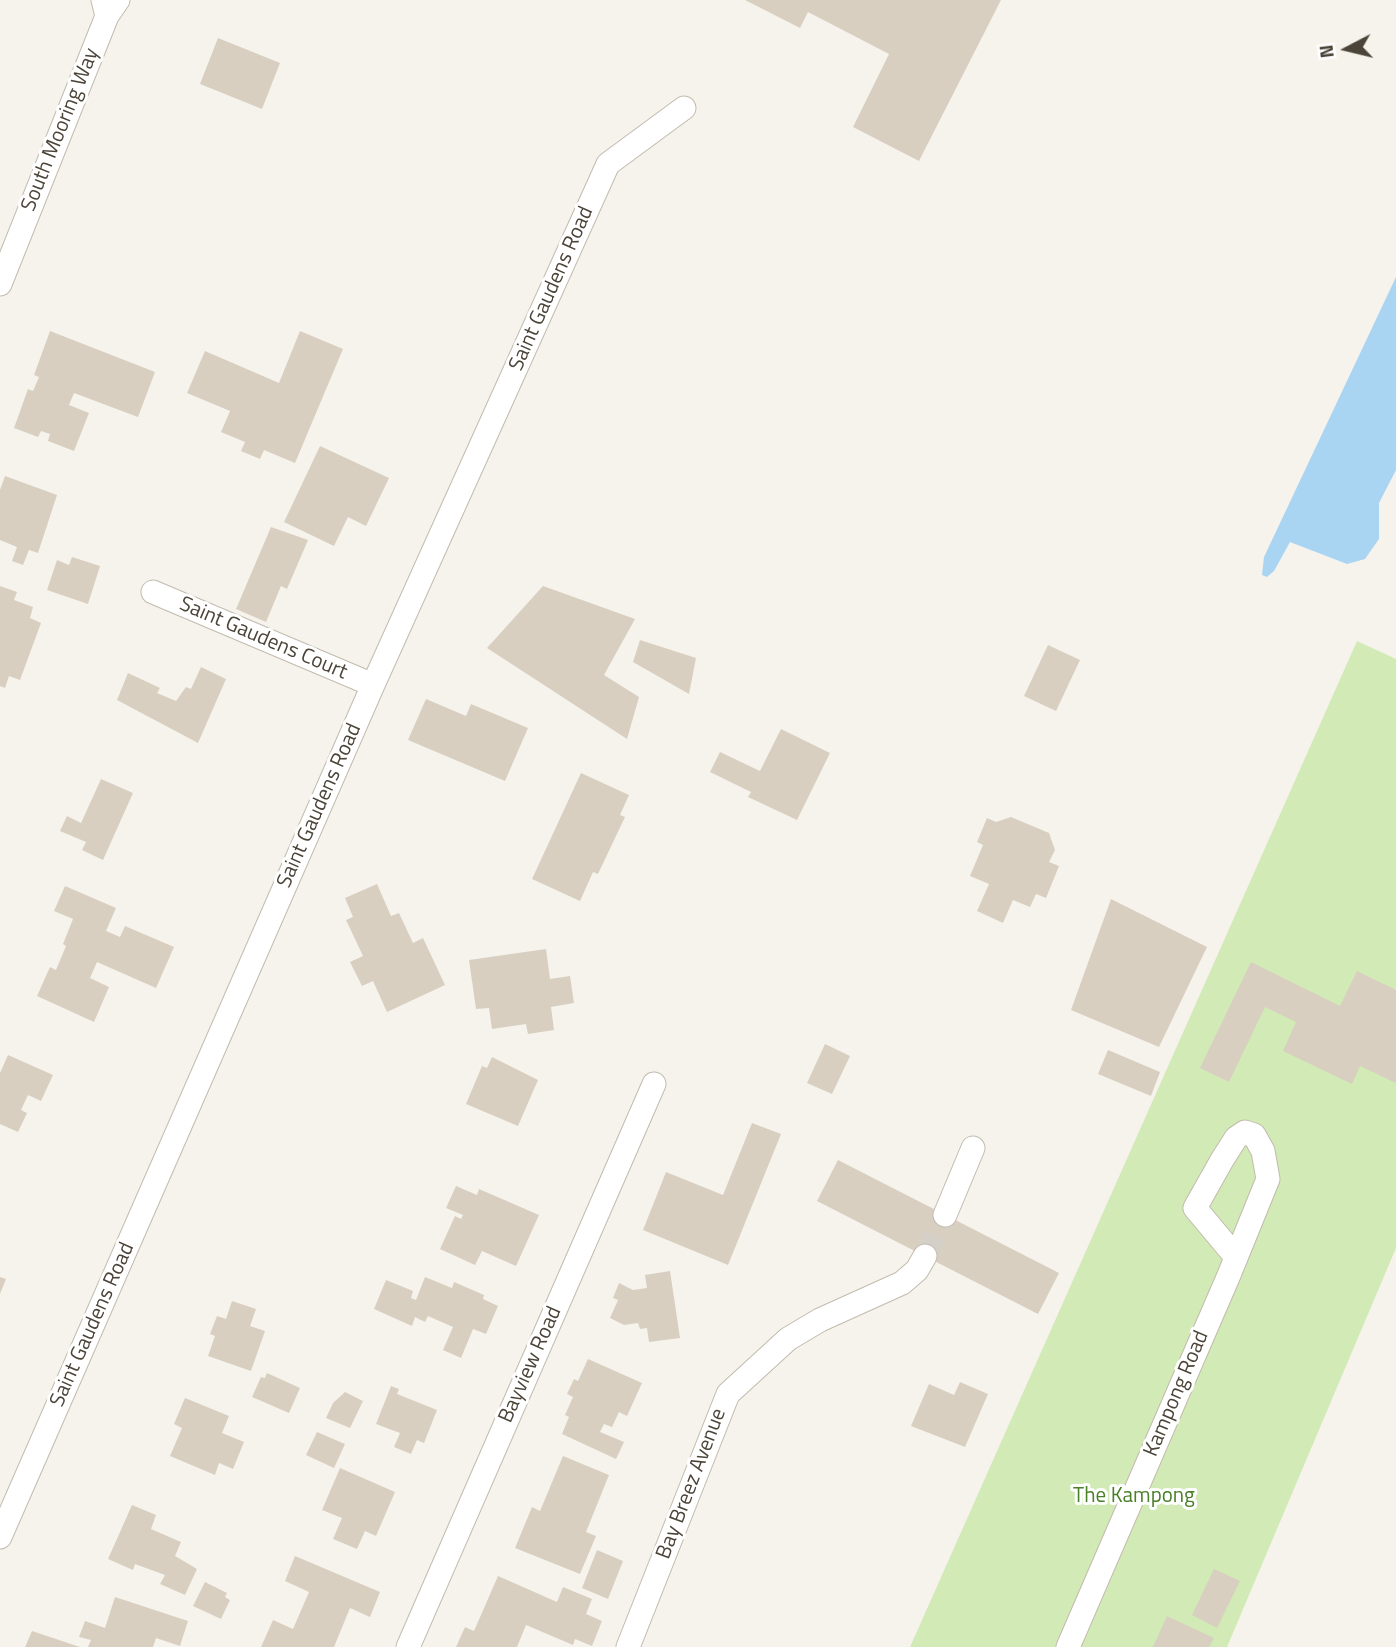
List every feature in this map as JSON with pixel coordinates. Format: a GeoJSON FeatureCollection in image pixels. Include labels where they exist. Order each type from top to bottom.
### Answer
{"type":"FeatureCollection","features":[{"type":"Feature","properties":{"kind":"street","name":"South Mooring Way"},"geometry":{"type":"LineString","coordinates":[[0,284],[109,5]]}},
{"type":"Feature","properties":{"kind":"street","name":"Saint Gaudens Road"},"geometry":{"type":"LineString","coordinates":[[0,1537],[373,685],[608,164],[684,108]]}},
{"type":"Feature","properties":{"kind":"street","name":"Saint Gaudens Court"},"geometry":{"type":"LineString","coordinates":[[153,592],[373,685]]}},
{"type":"Feature","properties":{"kind":"street","name":"Bayview Road"},"geometry":{"type":"LineString","coordinates":[[408,1647],[654,1084]]}},
{"type":"Feature","properties":{"kind":"street","name":"Kampong Road"},"geometry":{"type":"LineString","coordinates":[[1068,1647],[1236,1257],[1268,1179],[1263,1151],[1254,1135],[1245,1132],[1236,1138],[1195,1208],[1236,1257]]}},
{"type":"Feature","properties":{"kind":"street"},"geometry":{"type":"LineString","coordinates":[[945,1214],[973,1148]]}},
{"type":"Feature","properties":{"kind":"street","name":"Bay Breez Avenue"},"geometry":{"type":"LineString","coordinates":[[628,1647],[728,1394],[788,1339],[820,1320],[902,1283],[917,1270],[925,1256]]}},
{"type":"Feature","properties":{"kind":"green space","name":"The Kampong"},"geometry":{"type":"Polygon","coordinates":[[[1357,641],[1396,659],[1396,1248],[1227,1647],[910,1647],[1357,641]]]}},
{"type":"Feature","properties":{"kind":"water"},"geometry":{"type":"Polygon","coordinates":[[[1396,277],[1396,470],[1379,503],[1379,539],[1365,559],[1347,564],[1290,542],[1274,571],[1267,577],[1262,575],[1264,557],[1396,277]]]}},
{"type":"Feature","properties":{"kind":"building"},"geometry":{"type":"Polygon","coordinates":[[[745,0],[1001,0],[919,161],[853,127],[889,54],[808,12],[800,28],[745,0]]]}},
{"type":"Feature","properties":{"kind":"building"},"geometry":{"type":"Polygon","coordinates":[[[218,38],[280,63],[262,109],[200,84],[218,38]]]}},
{"type":"Feature","properties":{"kind":"building"},"geometry":{"type":"Polygon","coordinates":[[[50,331],[155,372],[138,417],[74,393],[69,405],[89,413],[74,451],[48,441],[50,434],[41,431],[38,437],[14,428],[28,389],[33,391],[39,377],[34,375],[50,331]]]}},
{"type":"Feature","properties":{"kind":"building"},"geometry":{"type":"Polygon","coordinates":[[[300,331],[343,349],[295,463],[264,450],[260,459],[241,451],[245,442],[221,432],[230,411],[187,393],[205,351],[279,383],[300,331]]]}},
{"type":"Feature","properties":{"kind":"building"},"geometry":{"type":"Polygon","coordinates":[[[320,446],[389,478],[366,526],[348,517],[334,546],[284,522],[320,446]]]}},
{"type":"Feature","properties":{"kind":"building"},"geometry":{"type":"Polygon","coordinates":[[[5,476],[57,495],[38,553],[29,550],[23,565],[12,561],[17,547],[0,540],[0,490],[5,476]]]}},
{"type":"Feature","properties":{"kind":"building"},"geometry":{"type":"Polygon","coordinates":[[[271,527],[308,540],[287,589],[281,586],[266,622],[236,609],[271,527]]]}},
{"type":"Feature","properties":{"kind":"building"},"geometry":{"type":"Polygon","coordinates":[[[72,557],[100,566],[88,604],[47,590],[57,560],[69,565],[72,557]]]}},
{"type":"Feature","properties":{"kind":"building"},"geometry":{"type":"Polygon","coordinates":[[[0,586],[17,592],[14,600],[33,607],[30,618],[41,623],[20,680],[9,676],[5,688],[0,686],[0,586]]]}},
{"type":"Feature","properties":{"kind":"building"},"geometry":{"type":"Polygon","coordinates":[[[543,586],[635,619],[604,675],[639,697],[627,739],[487,648],[543,586]]]}},
{"type":"Feature","properties":{"kind":"building"},"geometry":{"type":"Polygon","coordinates":[[[640,640],[696,658],[689,694],[633,662],[640,640]]]}},
{"type":"Feature","properties":{"kind":"building"},"geometry":{"type":"Polygon","coordinates":[[[1048,645],[1080,660],[1056,711],[1024,696],[1048,645]]]}},
{"type":"Feature","properties":{"kind":"building"},"geometry":{"type":"Polygon","coordinates":[[[201,667],[226,679],[198,743],[117,700],[128,673],[160,688],[157,693],[176,701],[186,687],[191,689],[201,667]]]}},
{"type":"Feature","properties":{"kind":"building"},"geometry":{"type":"Polygon","coordinates":[[[426,699],[466,716],[471,704],[528,728],[505,781],[408,740],[426,699]]]}},
{"type":"Feature","properties":{"kind":"building"},"geometry":{"type":"Polygon","coordinates":[[[781,729],[830,753],[797,820],[748,797],[751,792],[710,772],[720,752],[760,771],[781,729]]]}},
{"type":"Feature","properties":{"kind":"building"},"geometry":{"type":"Polygon","coordinates":[[[581,773],[629,795],[620,815],[625,817],[598,874],[593,872],[580,901],[532,879],[581,773]]]}},
{"type":"Feature","properties":{"kind":"building"},"geometry":{"type":"Polygon","coordinates":[[[101,779],[133,793],[103,860],[82,850],[86,842],[60,831],[67,816],[81,823],[101,779]]]}},
{"type":"Feature","properties":{"kind":"building"},"geometry":{"type":"Polygon","coordinates":[[[1011,817],[1049,833],[1055,850],[1049,862],[1059,866],[1046,898],[1036,894],[1030,907],[1013,900],[1003,923],[977,911],[989,884],[970,876],[983,845],[977,842],[987,818],[996,822],[1011,817]]]}},
{"type":"Feature","properties":{"kind":"building"},"geometry":{"type":"Polygon","coordinates":[[[377,884],[391,916],[399,913],[413,943],[423,938],[445,985],[387,1012],[373,981],[362,986],[350,962],[363,956],[346,920],[353,917],[345,898],[377,884]]]}},
{"type":"Feature","properties":{"kind":"building"},"geometry":{"type":"Polygon","coordinates":[[[65,886],[116,908],[106,931],[120,937],[125,926],[174,947],[156,988],[97,962],[90,978],[109,987],[94,1022],[37,996],[50,967],[56,970],[73,919],[54,911],[65,886]]]}},
{"type":"Feature","properties":{"kind":"building"},"geometry":{"type":"Polygon","coordinates":[[[1111,899],[1207,947],[1159,1047],[1071,1010],[1111,899]]]}},
{"type":"Feature","properties":{"kind":"building"},"geometry":{"type":"Polygon","coordinates":[[[546,949],[550,979],[570,976],[574,1003],[551,1007],[554,1030],[528,1034],[526,1024],[492,1029],[489,1008],[476,1009],[469,960],[546,949]]]}},
{"type":"Feature","properties":{"kind":"building"},"geometry":{"type":"Polygon","coordinates":[[[1251,962],[1340,1006],[1357,971],[1396,990],[1396,1083],[1360,1066],[1352,1084],[1283,1051],[1296,1022],[1265,1007],[1229,1082],[1200,1068],[1251,962]]]}},
{"type":"Feature","properties":{"kind":"building"},"geometry":{"type":"Polygon","coordinates":[[[825,1044],[850,1056],[832,1094],[807,1083],[825,1044]]]}},
{"type":"Feature","properties":{"kind":"building"},"geometry":{"type":"Polygon","coordinates":[[[1108,1050],[1160,1072],[1151,1096],[1098,1074],[1108,1050]]]}},
{"type":"Feature","properties":{"kind":"building"},"geometry":{"type":"Polygon","coordinates":[[[8,1055],[53,1075],[41,1101],[28,1095],[21,1110],[27,1113],[18,1132],[0,1124],[0,1073],[8,1055]]]}},
{"type":"Feature","properties":{"kind":"building"},"geometry":{"type":"Polygon","coordinates":[[[492,1057],[538,1080],[518,1126],[466,1104],[482,1066],[487,1068],[492,1057]]]}},
{"type":"Feature","properties":{"kind":"building"},"geometry":{"type":"Polygon","coordinates":[[[752,1123],[781,1134],[728,1265],[643,1230],[666,1172],[723,1195],[752,1123]]]}},
{"type":"Feature","properties":{"kind":"building"},"geometry":{"type":"Polygon","coordinates":[[[838,1160],[1059,1273],[1038,1314],[817,1201],[838,1160]]]}},
{"type":"Feature","properties":{"kind":"building"},"geometry":{"type":"Polygon","coordinates":[[[456,1186],[477,1195],[479,1189],[539,1215],[516,1266],[482,1251],[475,1265],[440,1249],[455,1216],[461,1219],[463,1215],[446,1208],[456,1186]]]}},
{"type":"Feature","properties":{"kind":"building"},"geometry":{"type":"Polygon","coordinates":[[[670,1271],[680,1338],[649,1342],[647,1328],[640,1329],[638,1323],[624,1325],[610,1318],[618,1300],[613,1298],[619,1283],[633,1290],[647,1288],[645,1275],[670,1271]]]}},
{"type":"Feature","properties":{"kind":"building"},"geometry":{"type":"Polygon","coordinates":[[[0,1277],[6,1279],[0,1294],[0,1277]]]}},
{"type":"Feature","properties":{"kind":"building"},"geometry":{"type":"Polygon","coordinates":[[[425,1277],[452,1288],[454,1282],[484,1295],[483,1299],[498,1306],[486,1334],[473,1329],[461,1358],[443,1350],[453,1327],[428,1316],[425,1322],[415,1317],[412,1326],[374,1309],[386,1280],[413,1291],[411,1298],[416,1300],[425,1277]]]}},
{"type":"Feature","properties":{"kind":"building"},"geometry":{"type":"Polygon","coordinates":[[[232,1301],[256,1309],[250,1326],[265,1331],[251,1371],[208,1356],[215,1336],[210,1334],[217,1316],[226,1319],[232,1301]]]}},
{"type":"Feature","properties":{"kind":"building"},"geometry":{"type":"Polygon","coordinates":[[[588,1359],[642,1383],[627,1416],[619,1412],[612,1427],[604,1424],[600,1432],[624,1442],[616,1459],[562,1434],[569,1417],[565,1415],[573,1397],[567,1394],[574,1379],[578,1381],[588,1359]]]}},
{"type":"Feature","properties":{"kind":"building"},"geometry":{"type":"Polygon","coordinates":[[[267,1373],[300,1388],[289,1413],[252,1397],[261,1377],[265,1378],[267,1373]]]}},
{"type":"Feature","properties":{"kind":"building"},"geometry":{"type":"Polygon","coordinates":[[[960,1382],[988,1394],[965,1447],[911,1426],[929,1384],[954,1395],[960,1382]]]}},
{"type":"Feature","properties":{"kind":"building"},"geometry":{"type":"Polygon","coordinates":[[[391,1386],[399,1389],[397,1394],[437,1410],[424,1443],[417,1440],[411,1454],[394,1447],[400,1433],[376,1424],[391,1386]]]}},
{"type":"Feature","properties":{"kind":"building"},"geometry":{"type":"Polygon","coordinates":[[[345,1392],[363,1401],[350,1428],[326,1418],[333,1403],[345,1392]]]}},
{"type":"Feature","properties":{"kind":"building"},"geometry":{"type":"Polygon","coordinates":[[[185,1398],[229,1416],[222,1433],[244,1442],[233,1469],[219,1463],[215,1475],[170,1456],[182,1428],[174,1424],[185,1398]]]}},
{"type":"Feature","properties":{"kind":"building"},"geometry":{"type":"Polygon","coordinates":[[[317,1432],[345,1444],[334,1468],[306,1455],[317,1432]]]}},
{"type":"Feature","properties":{"kind":"building"},"geometry":{"type":"Polygon","coordinates":[[[563,1456],[609,1475],[586,1532],[596,1536],[580,1574],[515,1548],[532,1507],[540,1511],[563,1456]]]}},
{"type":"Feature","properties":{"kind":"building"},"geometry":{"type":"Polygon","coordinates":[[[340,1468],[395,1492],[376,1536],[365,1531],[357,1549],[333,1539],[342,1518],[322,1510],[340,1468]]]}},
{"type":"Feature","properties":{"kind":"building"},"geometry":{"type":"Polygon","coordinates":[[[132,1505],[156,1515],[151,1529],[181,1542],[175,1556],[197,1569],[185,1595],[160,1584],[165,1575],[135,1564],[133,1570],[108,1559],[132,1505]]]}},
{"type":"Feature","properties":{"kind":"building"},"geometry":{"type":"Polygon","coordinates":[[[597,1550],[623,1561],[608,1599],[582,1588],[597,1550]]]}},
{"type":"Feature","properties":{"kind":"building"},"geometry":{"type":"Polygon","coordinates":[[[295,1556],[380,1592],[370,1617],[350,1608],[334,1647],[261,1647],[273,1620],[293,1629],[309,1592],[285,1581],[295,1556]]]}},
{"type":"Feature","properties":{"kind":"building"},"geometry":{"type":"Polygon","coordinates":[[[1214,1569],[1240,1581],[1217,1628],[1192,1615],[1214,1569]]]}},
{"type":"Feature","properties":{"kind":"building"},"geometry":{"type":"Polygon","coordinates":[[[498,1576],[557,1602],[563,1587],[592,1599],[586,1614],[602,1621],[592,1646],[575,1639],[573,1645],[526,1625],[517,1647],[456,1647],[465,1627],[474,1631],[498,1576]]]}},
{"type":"Feature","properties":{"kind":"building"},"geometry":{"type":"Polygon","coordinates":[[[205,1582],[227,1593],[225,1597],[230,1600],[221,1619],[193,1606],[205,1582]]]}},
{"type":"Feature","properties":{"kind":"building"},"geometry":{"type":"Polygon","coordinates":[[[115,1597],[188,1621],[180,1646],[156,1638],[153,1647],[88,1647],[91,1640],[79,1637],[85,1621],[105,1628],[115,1597]]]}},
{"type":"Feature","properties":{"kind":"building"},"geometry":{"type":"Polygon","coordinates":[[[1167,1616],[1214,1638],[1209,1647],[1153,1647],[1167,1616]]]}},
{"type":"Feature","properties":{"kind":"building"},"geometry":{"type":"Polygon","coordinates":[[[32,1631],[80,1647],[25,1647],[32,1631]]]}},
{"type":"Feature","properties":{"kind":"tunnel"},"geometry":{"type":"LineString","coordinates":[[925,1256],[945,1215]]}}]}
